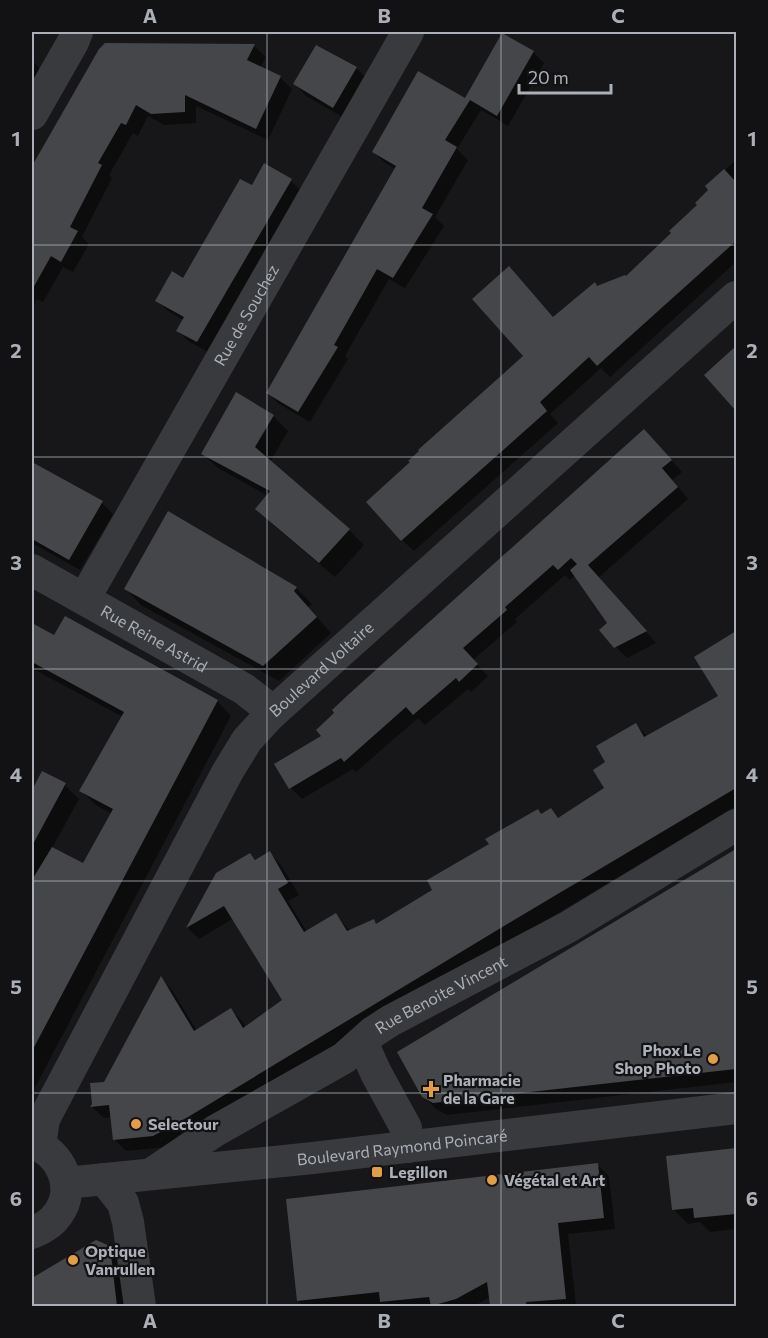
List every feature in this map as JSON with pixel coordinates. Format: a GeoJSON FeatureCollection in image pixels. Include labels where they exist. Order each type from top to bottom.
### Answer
{"type":"FeatureCollection","features":[{"type":"Feature","properties":{"kind":"street"},"geometry":{"type":"LineString","coordinates":[[32,114],[74,42],[77,32]]}},
{"type":"Feature","properties":{"kind":"street","name":"Rue de Souchez"},"geometry":{"type":"LineString","coordinates":[[84,599],[408,32]]}},
{"type":"Feature","properties":{"kind":"street","name":"Boulevard Voltaire"},"geometry":{"type":"LineString","coordinates":[[36,1145],[45,1119],[228,771],[247,740],[271,714],[736,297]]}},
{"type":"Feature","properties":{"kind":"street","name":"Rue Reine Astrid"},"geometry":{"type":"LineString","coordinates":[[32,570],[244,689],[262,703],[271,714]]}},
{"type":"Feature","properties":{"kind":"street","name":"Rue Benoite Vincent"},"geometry":{"type":"LineString","coordinates":[[151,1174],[214,1131],[344,1058],[373,1032],[390,1021],[568,927],[736,825]]}},
{"type":"Feature","properties":{"kind":"street"},"geometry":{"type":"LineString","coordinates":[[362,1042],[406,1128],[408,1147]]}},
{"type":"Feature","properties":{"kind":"street","name":"Boulevard Raymond Poincaré"},"geometry":{"type":"LineString","coordinates":[[66,1183],[408,1147],[736,1108]]}},
{"type":"Feature","properties":{"kind":"street"},"geometry":{"type":"LineString","coordinates":[[32,1233],[47,1225],[58,1214],[65,1200],[66,1183],[62,1168],[53,1155],[36,1145]]}},
{"type":"Feature","properties":{"kind":"street"},"geometry":{"type":"LineString","coordinates":[[104,1179],[123,1203],[128,1222],[140,1306]]}},
{"type":"Feature","properties":{"kind":"building"},"geometry":{"type":"Polygon","coordinates":[[[502,33],[534,51],[497,116],[470,100],[445,140],[457,147],[422,208],[433,214],[393,278],[377,269],[334,345],[338,347],[298,412],[266,393],[396,166],[372,152],[418,71],[465,98],[502,33]]]}},
{"type":"Feature","properties":{"kind":"building"},"geometry":{"type":"Polygon","coordinates":[[[105,43],[255,44],[247,60],[281,76],[256,129],[185,95],[185,112],[151,114],[136,105],[126,125],[121,123],[98,163],[102,165],[70,227],[78,231],[61,262],[51,256],[32,290],[32,166],[99,49],[105,43]]]}},
{"type":"Feature","properties":{"kind":"building"},"geometry":{"type":"Polygon","coordinates":[[[316,45],[357,67],[333,108],[293,84],[316,45]]]}},
{"type":"Feature","properties":{"kind":"building"},"geometry":{"type":"Polygon","coordinates":[[[264,163],[292,179],[197,342],[176,331],[184,317],[155,301],[172,271],[183,278],[240,179],[252,185],[264,163]]]}},
{"type":"Feature","properties":{"kind":"building"},"geometry":{"type":"Polygon","coordinates":[[[724,169],[736,182],[736,241],[597,366],[589,357],[540,402],[547,411],[401,541],[366,502],[410,462],[408,461],[418,450],[523,356],[472,299],[509,266],[553,317],[595,282],[597,286],[626,276],[697,205],[695,203],[708,190],[705,186],[724,169]]]}},
{"type":"Feature","properties":{"kind":"building"},"geometry":{"type":"Polygon","coordinates":[[[736,346],[736,411],[704,375],[736,346]]]}},
{"type":"Feature","properties":{"kind":"building"},"geometry":{"type":"Polygon","coordinates":[[[236,392],[274,415],[255,447],[350,529],[319,563],[255,509],[270,491],[201,454],[236,392]]]}},
{"type":"Feature","properties":{"kind":"building"},"geometry":{"type":"Polygon","coordinates":[[[644,429],[672,460],[662,468],[678,487],[588,565],[647,631],[614,648],[599,630],[607,623],[570,570],[577,564],[571,558],[558,570],[553,565],[505,607],[507,610],[463,648],[478,664],[459,682],[456,678],[413,715],[406,707],[344,762],[341,758],[289,789],[274,764],[321,736],[316,730],[334,713],[332,710],[644,429]]]}},
{"type":"Feature","properties":{"kind":"building"},"geometry":{"type":"Polygon","coordinates":[[[32,462],[103,501],[69,560],[32,539],[32,462]]]}},
{"type":"Feature","properties":{"kind":"building"},"geometry":{"type":"Polygon","coordinates":[[[168,511],[297,587],[294,591],[317,617],[263,666],[124,589],[168,511]]]}},
{"type":"Feature","properties":{"kind":"building"},"geometry":{"type":"Polygon","coordinates":[[[65,616],[218,700],[32,1051],[32,880],[52,847],[83,863],[113,809],[79,791],[124,712],[32,662],[32,623],[54,635],[65,616]]]}},
{"type":"Feature","properties":{"kind":"building"},"geometry":{"type":"Polygon","coordinates":[[[736,631],[736,788],[188,1117],[153,1136],[113,1140],[109,1105],[90,1107],[92,1104],[90,1083],[104,1082],[161,976],[194,1031],[231,1008],[243,1028],[282,1000],[224,906],[186,928],[216,873],[250,853],[255,860],[270,851],[288,883],[278,889],[304,932],[336,913],[347,931],[374,919],[376,924],[432,890],[427,880],[489,844],[485,839],[538,809],[541,814],[551,808],[558,818],[604,788],[593,770],[605,762],[596,746],[636,723],[644,737],[718,696],[694,657],[736,631]]]}},
{"type":"Feature","properties":{"kind":"building"},"geometry":{"type":"Polygon","coordinates":[[[42,771],[66,783],[32,846],[32,790],[42,771]]]}},
{"type":"Feature","properties":{"kind":"building"},"geometry":{"type":"Polygon","coordinates":[[[736,849],[736,1069],[433,1103],[422,1097],[397,1052],[736,849]]]}},
{"type":"Feature","properties":{"kind":"building"},"geometry":{"type":"Polygon","coordinates":[[[736,1148],[736,1214],[694,1218],[693,1208],[672,1210],[666,1156],[736,1148]]]}},
{"type":"Feature","properties":{"kind":"building"},"geometry":{"type":"Polygon","coordinates":[[[598,1163],[604,1218],[558,1223],[566,1299],[526,1302],[527,1306],[490,1306],[487,1282],[456,1299],[431,1306],[429,1297],[380,1302],[379,1292],[297,1301],[286,1199],[598,1163]]]}},
{"type":"Feature","properties":{"kind":"building"},"geometry":{"type":"Polygon","coordinates":[[[96,1240],[110,1246],[117,1306],[32,1306],[32,1278],[96,1240]]]}},
{"type":"Feature","properties":{"kind":"place","name":"Phox Le Shop Photo"},"geometry":{"type":"Point","coordinates":[713,1059]}},
{"type":"Feature","properties":{"kind":"place","name":"Pharmacie de la Gare"},"geometry":{"type":"Point","coordinates":[431,1089]}},
{"type":"Feature","properties":{"kind":"place","name":"Selectour"},"geometry":{"type":"Point","coordinates":[136,1124]}},
{"type":"Feature","properties":{"kind":"place","name":"Legillon"},"geometry":{"type":"Point","coordinates":[377,1172]}},
{"type":"Feature","properties":{"kind":"place","name":"Végétal et Art"},"geometry":{"type":"Point","coordinates":[492,1180]}},
{"type":"Feature","properties":{"kind":"place","name":"Optique Vanrullen"},"geometry":{"type":"Point","coordinates":[73,1260]}}]}
